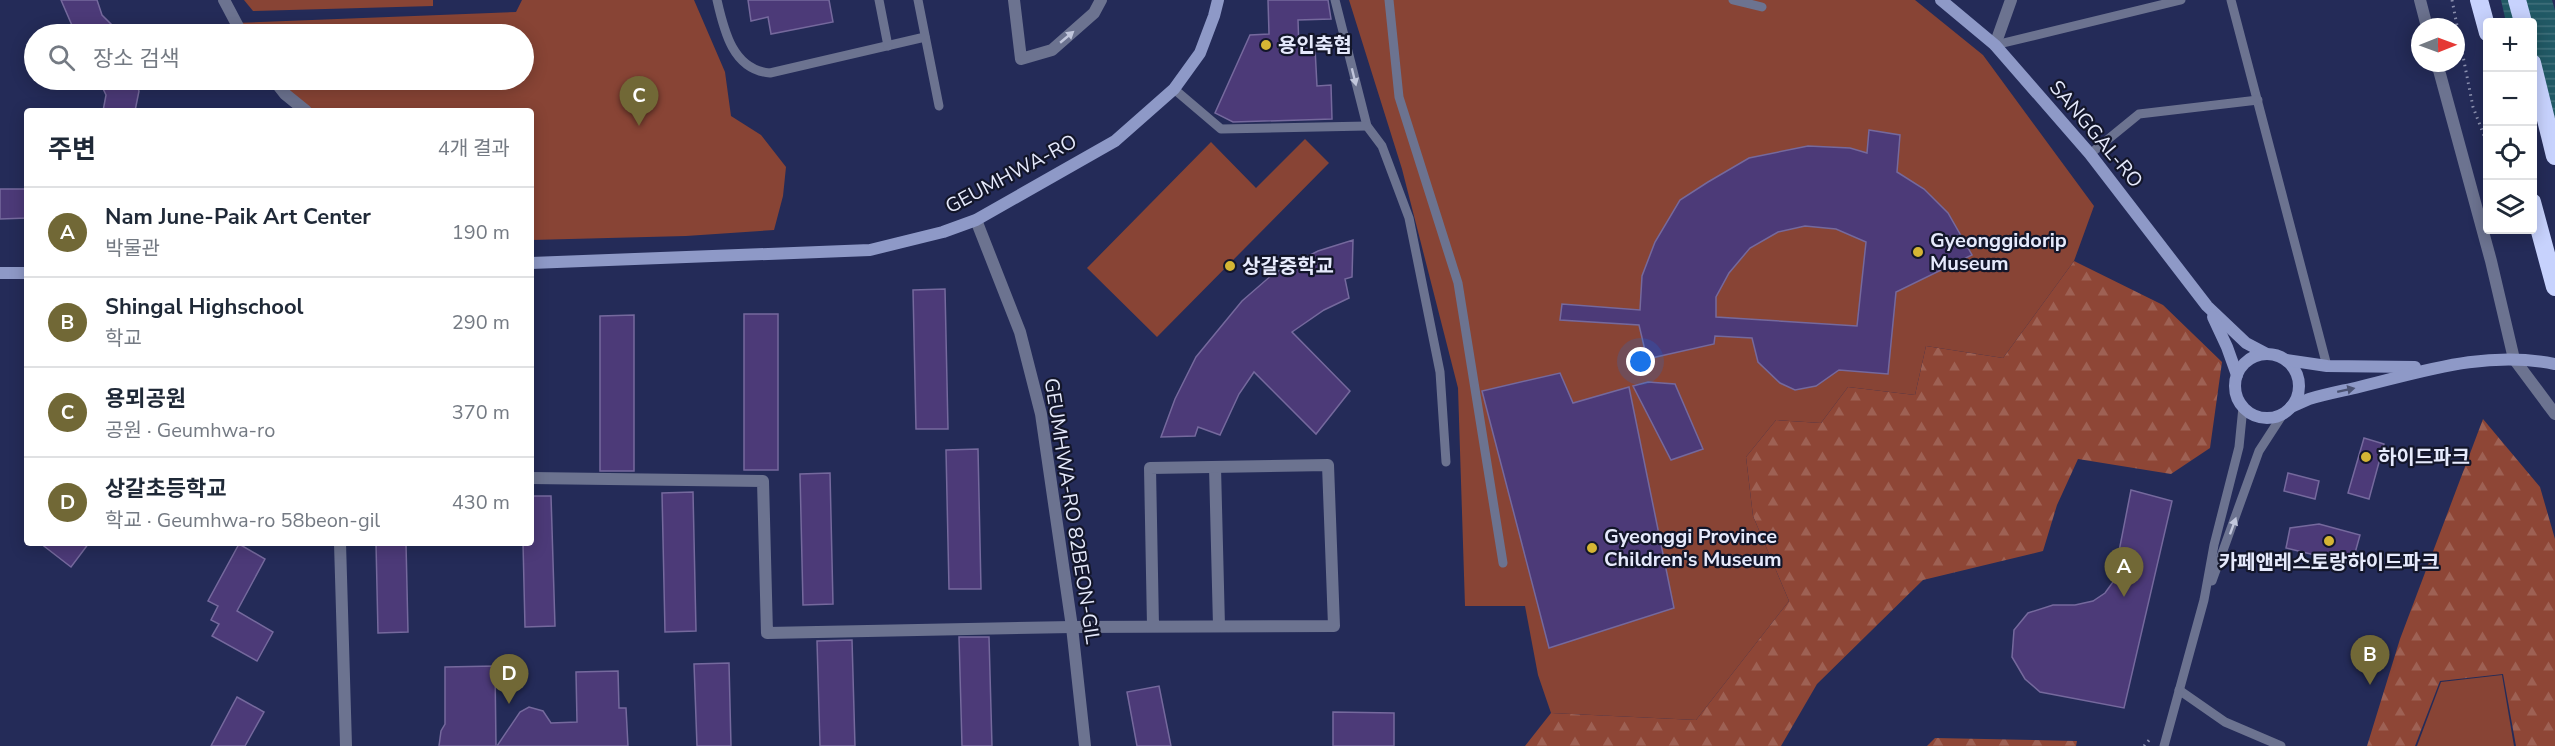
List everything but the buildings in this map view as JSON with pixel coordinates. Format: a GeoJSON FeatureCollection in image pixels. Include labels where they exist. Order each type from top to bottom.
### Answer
{"type":"FeatureCollection","features":[{"type":"Feature","properties":{"kind":"highway"},"geometry":{"type":"LineString","coordinates":[[2479,0],[2483,18]]}},
{"type":"Feature","properties":{"kind":"highway"},"geometry":{"type":"LineString","coordinates":[[2517,0],[2522,18]]}},
{"type":"Feature","properties":{"kind":"highway"},"geometry":{"type":"LineString","coordinates":[[2534,72],[2555,156]]}},
{"type":"Feature","properties":{"kind":"highway"},"geometry":{"type":"LineString","coordinates":[[2537,220],[2555,287]]}},
{"type":"Feature","properties":{"kind":"street"},"geometry":{"type":"LineString","coordinates":[[224,0],[237,24]]}},
{"type":"Feature","properties":{"kind":"street"},"geometry":{"type":"LineString","coordinates":[[1014,0],[1021,59],[1052,50],[1094,13],[1101,0]]}},
{"type":"Feature","properties":{"kind":"street","name":"GEUMHWA-RO"},"geometry":{"type":"LineString","coordinates":[[534,262],[870,250],[943,232],[976,220],[1115,141],[1174,89],[1200,53],[1218,0]]}},
{"type":"Feature","properties":{"kind":"street","name":"SANGGAL-RO"},"geometry":{"type":"LineString","coordinates":[[1941,0],[1995,45],[2090,154],[2207,306],[2246,343],[2265,353]]}},
{"type":"Feature","properties":{"kind":"street"},"geometry":{"type":"LineString","coordinates":[[1995,45],[2011,0]]}},
{"type":"Feature","properties":{"kind":"street"},"geometry":{"type":"LineString","coordinates":[[2420,0],[2425,18]]}},
{"type":"Feature","properties":{"kind":"street"},"geometry":{"type":"LineString","coordinates":[[2439,72],[2491,261],[2514,359],[2555,414]]}},
{"type":"Feature","properties":{"kind":"street"},"geometry":{"type":"LineString","coordinates":[[282,90],[302,108]]}},
{"type":"Feature","properties":{"kind":"street","name":"GEUMHWA-RO 82BEON-GIL"},"geometry":{"type":"LineString","coordinates":[[976,220],[1020,332],[1041,414],[1072,627],[1085,746]]}},
{"type":"Feature","properties":{"kind":"street"},"geometry":{"type":"LineString","coordinates":[[0,273],[24,273]]}},
{"type":"Feature","properties":{"kind":"street","name":"SANGGAL-RO"},"geometry":{"type":"LineString","coordinates":[[2207,306],[2228,347],[2236,375]]}},
{"type":"Feature","properties":{"kind":"street"},"geometry":{"type":"LineString","coordinates":[[2287,411],[2298,393],[2299,382],[2294,367],[2276,354],[2265,353],[2251,358],[2236,375],[2235,389],[2243,406],[2250,413],[2264,418],[2287,411],[2309,399],[2428,368],[2479,360],[2533,359],[2555,364]]}},
{"type":"Feature","properties":{"kind":"street"},"geometry":{"type":"LineString","coordinates":[[2286,360],[2327,366],[2428,368]]}},
{"type":"Feature","properties":{"kind":"street"},"geometry":{"type":"LineString","coordinates":[[534,477],[763,481],[767,633],[1072,627],[1153,627],[1219,626],[1334,626],[1328,465],[1150,468],[1153,627]]}},
{"type":"Feature","properties":{"kind":"street"},"geometry":{"type":"LineString","coordinates":[[1215,467],[1219,626]]}},
{"type":"Feature","properties":{"kind":"street"},"geometry":{"type":"LineString","coordinates":[[340,546],[346,746]]}},
{"type":"Feature","properties":{"kind":"lane"},"geometry":{"type":"LineString","coordinates":[[717,0],[723,27],[741,62],[761,73],[770,73],[925,37]]}},
{"type":"Feature","properties":{"kind":"lane"},"geometry":{"type":"LineString","coordinates":[[879,0],[888,46]]}},
{"type":"Feature","properties":{"kind":"lane"},"geometry":{"type":"LineString","coordinates":[[918,0],[939,106]]}},
{"type":"Feature","properties":{"kind":"lane"},"geometry":{"type":"LineString","coordinates":[[1335,0],[1367,126],[1382,146],[1409,218],[1440,372],[1446,462]]}},
{"type":"Feature","properties":{"kind":"lane"},"geometry":{"type":"LineString","coordinates":[[1389,0],[1399,97],[1458,283],[1503,563]]}},
{"type":"Feature","properties":{"kind":"lane"},"geometry":{"type":"LineString","coordinates":[[1733,0],[1762,7]]}},
{"type":"Feature","properties":{"kind":"lane"},"geometry":{"type":"LineString","coordinates":[[1995,45],[2181,0]]}},
{"type":"Feature","properties":{"kind":"lane"},"geometry":{"type":"LineString","coordinates":[[2231,0],[2327,366]]}},
{"type":"Feature","properties":{"kind":"lane"},"geometry":{"type":"LineString","coordinates":[[1174,89],[1221,129],[1367,126]]}},
{"type":"Feature","properties":{"kind":"lane"},"geometry":{"type":"LineString","coordinates":[[2090,154],[2139,114],[2258,100]]}},
{"type":"Feature","properties":{"kind":"lane"},"geometry":{"type":"LineString","coordinates":[[2164,746],[2204,600],[2214,545],[2239,447],[2243,406]]}},
{"type":"Feature","properties":{"kind":"lane"},"geometry":{"type":"LineString","coordinates":[[2204,600],[2235,524],[2259,451],[2287,411]]}},
{"type":"Feature","properties":{"kind":"lane"},"geometry":{"type":"LineString","coordinates":[[2179,690],[2225,722],[2282,746]]}},
{"type":"Feature","properties":{"kind":"lane"},"geometry":{"type":"LineString","coordinates":[[1077,746],[1084,731]]}},
{"type":"Feature","properties":{"kind":"path"},"geometry":{"type":"LineString","coordinates":[[2452,0],[2473,107],[2483,135]]}},
{"type":"Feature","properties":{"kind":"green space"},"geometry":{"type":"Polygon","coordinates":[[[2074,261],[2163,305],[2222,362],[2210,448],[2171,474],[2078,459],[2057,505],[2043,551],[1923,580],[1817,684],[1781,746],[1525,746],[1551,713],[1696,720],[1789,601],[1753,516],[1746,457],[1776,420],[1821,423],[1848,387],[1915,395],[1926,346],[2003,358],[2074,261]]]}},
{"type":"Feature","properties":{"kind":"green space"},"geometry":{"type":"Polygon","coordinates":[[[2483,419],[2540,487],[2555,539],[2555,746],[2516,746],[2503,674],[2440,681],[2415,746],[2367,746],[2400,639],[2483,419]]]}},
{"type":"Feature","properties":{"kind":"green space"},"geometry":{"type":"Polygon","coordinates":[[[1935,738],[2077,741],[2076,746],[1927,746],[1935,738]]]}},
{"type":"Feature","properties":{"kind":"shaded area"},"geometry":{"type":"Polygon","coordinates":[[[244,0],[433,0],[433,6],[253,11],[244,0]]]}},
{"type":"Feature","properties":{"kind":"shaded area"},"geometry":{"type":"Polygon","coordinates":[[[522,0],[694,0],[725,72],[731,116],[761,135],[786,167],[783,196],[774,230],[686,236],[534,240],[534,108],[303,108],[284,90],[534,90],[534,24],[236,23],[516,12],[522,0]]]}},
{"type":"Feature","properties":{"kind":"shaded area"},"geometry":{"type":"Polygon","coordinates":[[[1349,0],[1915,0],[1983,55],[2094,206],[2074,261],[2003,358],[1926,346],[1915,395],[1848,387],[1821,423],[1776,420],[1746,457],[1753,516],[1789,601],[1696,720],[1551,713],[1538,675],[1525,606],[1465,606],[1458,388],[1402,169],[1349,0]]]}},
{"type":"Feature","properties":{"kind":"shaded area"},"geometry":{"type":"Polygon","coordinates":[[[2501,0],[2552,0],[2555,10],[2555,121],[2537,63],[2537,18],[2505,18],[2501,0]]]}},
{"type":"Feature","properties":{"kind":"shaded area"},"geometry":{"type":"Polygon","coordinates":[[[1305,139],[1329,163],[1157,337],[1087,268],[1211,142],[1256,188],[1305,139]]]}},
{"type":"Feature","properties":{"kind":"shaded area"},"geometry":{"type":"Polygon","coordinates":[[[2502,675],[2514,746],[2417,746],[2441,682],[2502,675]]]}},
{"type":"Feature","properties":{"kind":"place","name":"용인축협"},"geometry":{"type":"Point","coordinates":[1266,45]}},
{"type":"Feature","properties":{"kind":"place","name":"용뫼공원"},"geometry":{"type":"Point","coordinates":[639,126]}},
{"type":"Feature","properties":{"kind":"place","name":"Gyeonggidorip Museum"},"geometry":{"type":"Point","coordinates":[1918,252]}},
{"type":"Feature","properties":{"kind":"place","name":"상갈중학교"},"geometry":{"type":"Point","coordinates":[1230,266]}},
{"type":"Feature","properties":{"kind":"place","name":"하이드파크"},"geometry":{"type":"Point","coordinates":[2366,457]}},
{"type":"Feature","properties":{"kind":"place","name":"카페앤레스토랑하이드파크"},"geometry":{"type":"Point","coordinates":[2329,541]}},
{"type":"Feature","properties":{"kind":"place","name":"Gyeonggi Province Children's Museum"},"geometry":{"type":"Point","coordinates":[1592,548]}},
{"type":"Feature","properties":{"kind":"place","name":"Nam June-Paik Art Center"},"geometry":{"type":"Point","coordinates":[2124,597]}},
{"type":"Feature","properties":{"kind":"place","name":"Shingal Highschool"},"geometry":{"type":"Point","coordinates":[2370,685]}},
{"type":"Feature","properties":{"kind":"place","name":"상갈초등학교"},"geometry":{"type":"Point","coordinates":[509,704]}}]}
